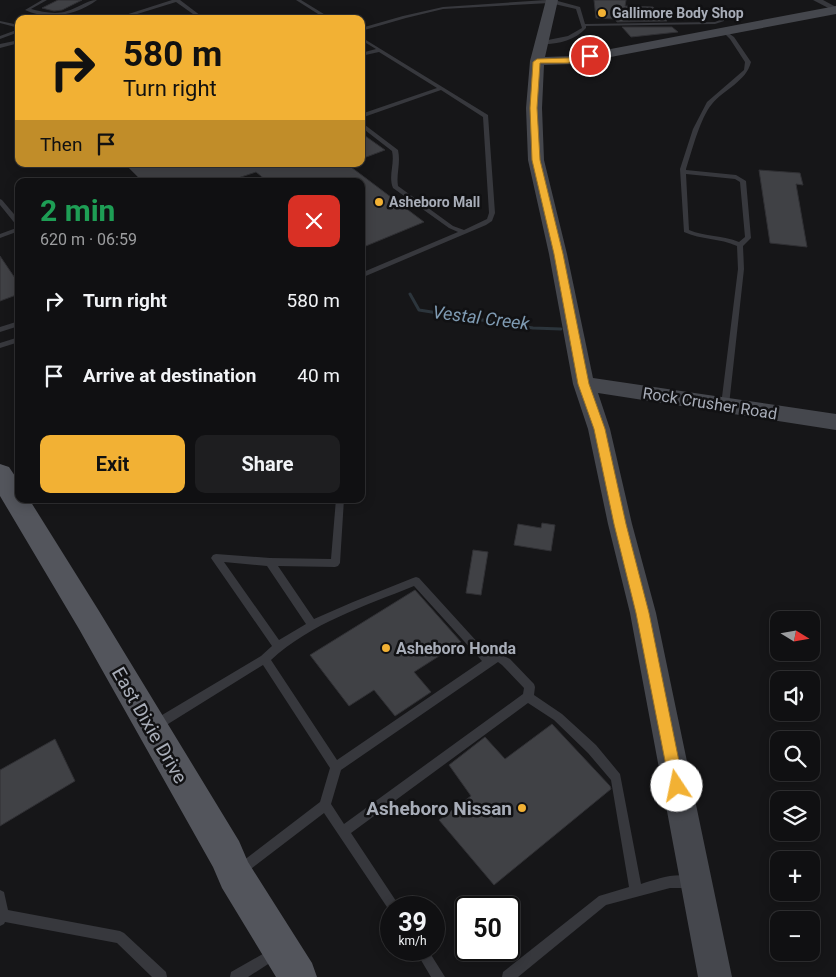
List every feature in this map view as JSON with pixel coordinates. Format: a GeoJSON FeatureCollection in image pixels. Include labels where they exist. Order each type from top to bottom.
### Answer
{"type":"FeatureCollection","features":[{"type":"Feature","properties":{"kind":"main road"},"geometry":{"type":"LineString","coordinates":[[551,3],[539,52],[534,108],[536,160],[558,254],[584,384],[599,429],[620,524],[643,613],[715,977]]}},
{"type":"Feature","properties":{"kind":"main road"},"geometry":{"type":"LineString","coordinates":[[539,52],[568,60],[836,10]]}},
{"type":"Feature","properties":{"kind":"main road","name":"Rock Crusher Road"},"geometry":{"type":"LineString","coordinates":[[584,384],[836,422]]}},
{"type":"Feature","properties":{"kind":"main road","name":"East Dixie Drive"},"geometry":{"type":"LineString","coordinates":[[0,474],[15,499]]}},
{"type":"Feature","properties":{"kind":"main road","name":"East Dixie Drive"},"geometry":{"type":"LineString","coordinates":[[17,503],[226,854],[235,874],[298,977]]}},
{"type":"Feature","properties":{"kind":"street"},"geometry":{"type":"LineString","coordinates":[[818,0],[836,10]]}},
{"type":"Feature","properties":{"kind":"lane"},"geometry":{"type":"LineString","coordinates":[[45,0],[26,10],[50,15]]}},
{"type":"Feature","properties":{"kind":"lane"},"geometry":{"type":"LineString","coordinates":[[60,15],[73,12],[95,0]]}},
{"type":"Feature","properties":{"kind":"lane"},"geometry":{"type":"LineString","coordinates":[[128,15],[177,0],[198,15]]}},
{"type":"Feature","properties":{"kind":"lane"},"geometry":{"type":"LineString","coordinates":[[298,0],[323,15]]}},
{"type":"Feature","properties":{"kind":"lane"},"geometry":{"type":"LineString","coordinates":[[365,29],[429,10],[487,4],[551,3],[578,8],[584,26],[582,31],[539,52]]}},
{"type":"Feature","properties":{"kind":"lane"},"geometry":{"type":"LineString","coordinates":[[584,26],[720,22],[722,21],[721,13]]}},
{"type":"Feature","properties":{"kind":"lane"},"geometry":{"type":"LineString","coordinates":[[0,22],[15,27]]}},
{"type":"Feature","properties":{"kind":"lane"},"geometry":{"type":"LineString","coordinates":[[686,23],[700,35]]}},
{"type":"Feature","properties":{"kind":"lane"},"geometry":{"type":"LineString","coordinates":[[0,38],[15,30]]}},
{"type":"Feature","properties":{"kind":"lane"},"geometry":{"type":"LineString","coordinates":[[724,31],[732,38],[748,62],[746,71],[709,103],[696,129],[683,172],[686,231],[694,235],[731,239],[740,244]]}},
{"type":"Feature","properties":{"kind":"lane"},"geometry":{"type":"LineString","coordinates":[[365,41],[480,112],[486,118],[492,213],[490,220],[484,224],[365,274]]}},
{"type":"Feature","properties":{"kind":"lane"},"geometry":{"type":"LineString","coordinates":[[0,46],[15,42]]}},
{"type":"Feature","properties":{"kind":"lane"},"geometry":{"type":"LineString","coordinates":[[365,54],[380,50]]}},
{"type":"Feature","properties":{"kind":"lane"},"geometry":{"type":"LineString","coordinates":[[365,115],[442,88]]}},
{"type":"Feature","properties":{"kind":"lane"},"geometry":{"type":"LineString","coordinates":[[365,127],[395,150],[398,165],[394,181],[395,187],[451,228],[463,232]]}},
{"type":"Feature","properties":{"kind":"lane"},"geometry":{"type":"LineString","coordinates":[[683,172],[736,177],[742,181],[748,238],[740,244]]}},
{"type":"Feature","properties":{"kind":"lane"},"geometry":{"type":"LineString","coordinates":[[0,201],[15,222]]}},
{"type":"Feature","properties":{"kind":"lane"},"geometry":{"type":"LineString","coordinates":[[0,227],[3,235],[15,229]]}},
{"type":"Feature","properties":{"kind":"lane"},"geometry":{"type":"LineString","coordinates":[[725,405],[741,270],[740,244]]}},
{"type":"Feature","properties":{"kind":"lane"},"geometry":{"type":"LineString","coordinates":[[0,330],[15,324]]}},
{"type":"Feature","properties":{"kind":"lane"},"geometry":{"type":"LineString","coordinates":[[0,346],[15,340]]}},
{"type":"Feature","properties":{"kind":"lane"},"geometry":{"type":"LineString","coordinates":[[277,645],[216,558],[270,562],[334,563],[340,503]]}},
{"type":"Feature","properties":{"kind":"lane"},"geometry":{"type":"LineString","coordinates":[[270,562],[312,625]]}},
{"type":"Feature","properties":{"kind":"lane"},"geometry":{"type":"LineString","coordinates":[[151,727],[265,659],[277,645],[312,625],[416,581],[489,662]]}},
{"type":"Feature","properties":{"kind":"lane"},"geometry":{"type":"LineString","coordinates":[[235,874],[325,805],[336,767],[489,662],[498,657],[506,662],[530,687],[528,697],[344,831]]}},
{"type":"Feature","properties":{"kind":"lane"},"geometry":{"type":"LineString","coordinates":[[265,659],[336,767]]}},
{"type":"Feature","properties":{"kind":"lane"},"geometry":{"type":"LineString","coordinates":[[528,697],[558,717],[592,749],[616,778],[636,892]]}},
{"type":"Feature","properties":{"kind":"lane"},"geometry":{"type":"LineString","coordinates":[[325,805],[386,896]]}},
{"type":"Feature","properties":{"kind":"lane"},"geometry":{"type":"LineString","coordinates":[[508,977],[603,900],[670,882],[696,881]]}},
{"type":"Feature","properties":{"kind":"lane"},"geometry":{"type":"LineString","coordinates":[[0,896],[1,917],[120,937],[161,977]]}},
{"type":"Feature","properties":{"kind":"lane"},"geometry":{"type":"LineString","coordinates":[[236,977],[282,949]]}},
{"type":"Feature","properties":{"kind":"lane"},"geometry":{"type":"LineString","coordinates":[[428,961],[439,977]]}},
{"type":"Feature","properties":{"kind":"building"},"geometry":{"type":"Polygon","coordinates":[[[58,0],[82,0],[62,10],[54,11],[42,8],[58,0]]]}},
{"type":"Feature","properties":{"kind":"building"},"geometry":{"type":"Polygon","coordinates":[[[594,0],[626,0],[625,6],[653,7],[667,21],[617,22],[615,19],[596,18],[594,0]]]}},
{"type":"Feature","properties":{"kind":"building"},"geometry":{"type":"Polygon","coordinates":[[[622,27],[672,27],[678,32],[631,37],[622,27]]]}},
{"type":"Feature","properties":{"kind":"building","name":"Asheboro Mall"},"geometry":{"type":"Polygon","coordinates":[[[365,136],[385,150],[365,158],[365,136]]]}},
{"type":"Feature","properties":{"kind":"building","name":"Asheboro Mall"},"geometry":{"type":"Polygon","coordinates":[[[128,167],[351,167],[424,222],[365,246],[365,178],[263,178],[256,172],[238,178],[139,178],[128,167]]]}},
{"type":"Feature","properties":{"kind":"building"},"geometry":{"type":"Polygon","coordinates":[[[759,170],[800,173],[803,185],[796,184],[807,247],[770,243],[759,170]]]}},
{"type":"Feature","properties":{"kind":"building"},"geometry":{"type":"Polygon","coordinates":[[[0,256],[15,278],[15,295],[0,301],[0,256]]]}},
{"type":"Feature","properties":{"kind":"building"},"geometry":{"type":"Polygon","coordinates":[[[542,523],[555,525],[551,551],[514,545],[518,524],[541,528],[542,523]]]}},
{"type":"Feature","properties":{"kind":"building"},"geometry":{"type":"Polygon","coordinates":[[[473,550],[488,552],[481,595],[466,593],[473,550]]]}},
{"type":"Feature","properties":{"kind":"building","name":"Asheboro Honda"},"geometry":{"type":"Polygon","coordinates":[[[415,590],[461,642],[414,672],[431,692],[395,716],[374,690],[349,706],[310,655],[415,590]]]}},
{"type":"Feature","properties":{"kind":"building","name":"Asheboro Nissan"},"geometry":{"type":"Polygon","coordinates":[[[552,724],[611,789],[494,885],[439,820],[471,796],[449,765],[485,737],[505,759],[552,724]]]}},
{"type":"Feature","properties":{"kind":"building"},"geometry":{"type":"Polygon","coordinates":[[[55,739],[75,781],[0,826],[0,770],[55,739]]]}},
{"type":"Feature","properties":{"kind":"waterway","name":"Vestal Creek"},"geometry":{"type":"LineString","coordinates":[[410,294],[419,310],[533,328],[561,329]]}},
{"type":"Feature","properties":{"kind":"place","name":"Gallimore Body Shop"},"geometry":{"type":"Point","coordinates":[602,13]}},
{"type":"Feature","properties":{"kind":"place","name":"Asheboro Mall"},"geometry":{"type":"Point","coordinates":[379,202]}},
{"type":"Feature","properties":{"kind":"place","name":"Asheboro Honda"},"geometry":{"type":"Point","coordinates":[386,648]}},
{"type":"Feature","properties":{"kind":"place","name":"Asheboro Nissan"},"geometry":{"type":"Point","coordinates":[522,808]}},
{"type":"Feature","properties":{"kind":"route"},"geometry":{"type":"LineString","coordinates":[[590,56],[537,62],[534,108],[536,160],[558,254],[584,384],[599,429],[620,524],[643,613],[677,786]]}}]}
